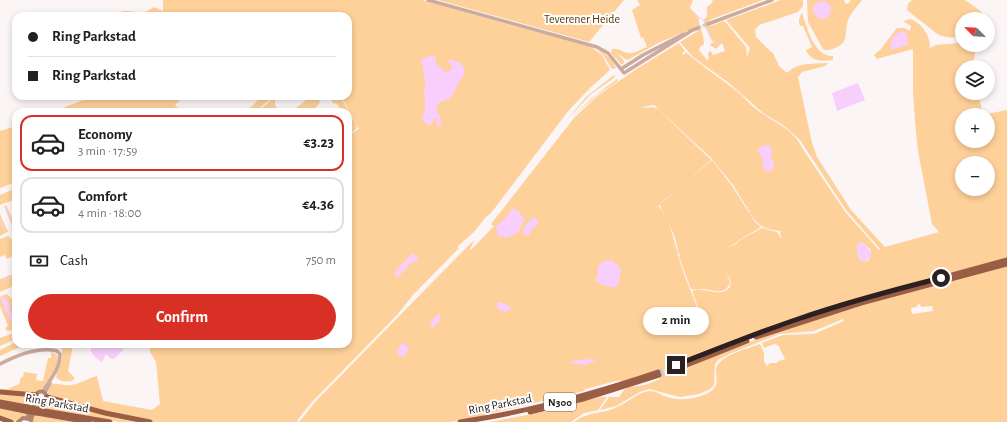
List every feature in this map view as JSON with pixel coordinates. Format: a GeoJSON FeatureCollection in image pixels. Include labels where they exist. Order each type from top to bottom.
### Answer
{"type":"FeatureCollection","features":[{"type":"Feature","properties":{"kind":"highway"},"geometry":{"type":"LineString","coordinates":[[1007,260],[839,306],[761,332],[677,367],[830,312],[898,292],[1007,264]]}},
{"type":"Feature","properties":{"kind":"highway","name":"Ring Parkstad"},"geometry":{"type":"LineString","coordinates":[[460,422],[558,402],[659,373],[614,390],[559,406],[480,422]]}},
{"type":"Feature","properties":{"kind":"highway"},"geometry":{"type":"LineString","coordinates":[[0,392],[38,399]]}},
{"type":"Feature","properties":{"kind":"highway"},"geometry":{"type":"LineString","coordinates":[[45,394],[92,410],[150,422]]}},
{"type":"Feature","properties":{"kind":"highway","name":"Ring Parkstad"},"geometry":{"type":"LineString","coordinates":[[0,402],[26,409]]}},
{"type":"Feature","properties":{"kind":"highway","name":"Ring Parkstad"},"geometry":{"type":"LineString","coordinates":[[0,406],[110,422]]}},
{"type":"Feature","properties":{"kind":"highway","name":"Ring Parkstad"},"geometry":{"type":"LineString","coordinates":[[38,411],[89,422]]}},
{"type":"Feature","properties":{"kind":"highway"},"geometry":{"type":"LineString","coordinates":[[0,418],[11,422]]}},
{"type":"Feature","properties":{"kind":"main road"},"geometry":{"type":"LineString","coordinates":[[27,418],[32,421],[39,392],[45,394],[45,401],[38,399]]}},
{"type":"Feature","properties":{"kind":"main road"},"geometry":{"type":"LineString","coordinates":[[18,422],[27,418],[38,399]]}},
{"type":"Feature","properties":{"kind":"street"},"geometry":{"type":"LineString","coordinates":[[428,0],[597,47],[608,53],[624,73],[691,31]]}},
{"type":"Feature","properties":{"kind":"street"},"geometry":{"type":"LineString","coordinates":[[708,24],[772,0]]}},
{"type":"Feature","properties":{"kind":"street"},"geometry":{"type":"LineString","coordinates":[[621,69],[676,37],[698,28]]}},
{"type":"Feature","properties":{"kind":"street"},"geometry":{"type":"LineString","coordinates":[[0,364],[19,355],[30,352],[46,350],[57,351],[60,354],[60,360],[45,394]]}},
{"type":"Feature","properties":{"kind":"green space"},"geometry":{"type":"Polygon","coordinates":[[[163,0],[422,0],[591,47],[602,55],[610,70],[569,110],[491,213],[474,232],[457,247],[459,248],[413,295],[397,315],[311,403],[297,422],[120,422],[42,408],[38,415],[80,422],[33,422],[33,418],[40,405],[48,399],[48,392],[51,384],[71,385],[97,376],[103,401],[152,410],[160,404],[156,362],[150,352],[150,348],[352,348],[352,133],[359,129],[352,116],[352,108],[348,108],[343,100],[352,100],[352,12],[146,12],[154,7],[163,11],[163,0]]]}},
{"type":"Feature","properties":{"kind":"green space","name":"Teverener Heide"},"geometry":{"type":"Polygon","coordinates":[[[438,0],[624,0],[589,42],[438,0]]]}},
{"type":"Feature","properties":{"kind":"green space"},"geometry":{"type":"Polygon","coordinates":[[[637,0],[693,0],[690,8],[699,17],[699,24],[704,40],[704,44],[699,50],[707,60],[709,59],[708,54],[710,50],[713,55],[725,51],[722,43],[716,49],[710,45],[711,43],[714,43],[709,35],[703,19],[707,16],[707,7],[713,0],[763,0],[712,19],[708,22],[710,26],[724,21],[746,47],[747,57],[750,48],[726,20],[781,0],[803,0],[803,6],[798,12],[759,25],[755,30],[756,37],[773,53],[779,66],[787,73],[791,69],[801,65],[828,63],[825,66],[802,72],[798,77],[812,143],[817,157],[851,210],[885,247],[939,232],[932,224],[918,151],[913,90],[913,49],[877,59],[874,55],[880,50],[897,28],[904,28],[910,31],[911,26],[903,21],[911,19],[919,24],[925,31],[929,39],[930,48],[938,45],[955,44],[955,52],[975,52],[974,60],[955,60],[955,100],[980,100],[982,108],[955,108],[955,148],[995,148],[995,112],[1007,110],[1007,259],[890,290],[690,359],[675,361],[679,372],[718,354],[799,324],[882,299],[1007,265],[1007,422],[574,422],[591,414],[612,409],[637,395],[650,391],[669,398],[690,399],[701,396],[715,387],[717,383],[717,367],[719,363],[727,357],[760,344],[764,353],[764,361],[767,366],[770,363],[777,363],[778,361],[785,359],[778,345],[774,344],[764,348],[762,343],[783,335],[814,334],[844,321],[843,319],[814,331],[779,334],[729,354],[718,360],[715,364],[714,385],[710,389],[699,394],[680,397],[649,389],[640,392],[616,406],[600,410],[609,397],[619,397],[624,390],[629,387],[645,385],[660,379],[658,370],[621,383],[620,380],[585,389],[584,391],[484,416],[451,422],[299,422],[316,401],[459,255],[474,241],[470,249],[471,250],[494,226],[491,224],[574,118],[596,97],[635,70],[679,43],[685,51],[682,53],[684,55],[686,52],[698,63],[738,92],[753,107],[788,130],[794,136],[846,213],[879,250],[881,250],[846,210],[800,140],[783,125],[763,113],[729,83],[693,57],[680,42],[698,31],[697,27],[658,43],[628,60],[612,49],[630,53],[647,47],[643,37],[641,38],[632,10],[640,5],[637,0]],[[654,105],[641,107],[654,107],[658,109],[711,160],[683,185],[712,160],[732,186],[755,222],[761,227],[739,240],[735,244],[725,248],[735,245],[740,240],[762,228],[777,232],[782,238],[780,234],[781,231],[766,228],[756,221],[749,212],[752,210],[749,211],[733,185],[711,158],[654,105]],[[683,185],[661,203],[661,204],[683,185]],[[668,222],[680,264],[700,315],[700,317],[696,318],[699,319],[701,317],[701,315],[692,291],[700,290],[720,292],[724,291],[730,287],[731,281],[726,272],[730,282],[728,287],[721,291],[691,289],[679,257],[680,254],[678,253],[674,235],[668,222]],[[861,242],[857,251],[859,259],[864,262],[869,260],[871,250],[861,242]],[[920,304],[917,305],[917,307],[911,308],[912,314],[933,311],[932,306],[921,307],[920,304]]]}},
{"type":"Feature","properties":{"kind":"green space"},"geometry":{"type":"Polygon","coordinates":[[[807,0],[844,0],[846,4],[851,0],[862,0],[849,18],[844,41],[838,47],[829,50],[823,49],[808,22],[807,0]]]}},
{"type":"Feature","properties":{"kind":"green space"},"geometry":{"type":"Polygon","coordinates":[[[912,0],[965,0],[981,12],[955,12],[955,37],[945,37],[936,33],[907,10],[908,4],[912,0]]]}},
{"type":"Feature","properties":{"kind":"green space"},"geometry":{"type":"Polygon","coordinates":[[[802,13],[816,47],[826,55],[833,56],[833,60],[817,60],[808,54],[806,50],[812,47],[803,26],[800,26],[799,24],[802,13]]]}},
{"type":"Feature","properties":{"kind":"green space"},"geometry":{"type":"Polygon","coordinates":[[[596,48],[608,56],[616,68],[612,69],[603,55],[596,48]]]}},
{"type":"Feature","properties":{"kind":"green space"},"geometry":{"type":"Polygon","coordinates":[[[612,49],[619,55],[624,63],[621,65],[611,53],[612,49]]]}},
{"type":"Feature","properties":{"kind":"green space"},"geometry":{"type":"Polygon","coordinates":[[[614,75],[615,77],[590,95],[566,121],[586,97],[614,75]]]}},
{"type":"Feature","properties":{"kind":"green space"},"geometry":{"type":"Polygon","coordinates":[[[617,79],[618,81],[597,95],[573,116],[591,99],[617,79]]]}},
{"type":"Feature","properties":{"kind":"green space"},"geometry":{"type":"Polygon","coordinates":[[[180,100],[175,105],[178,108],[62,108],[81,101],[180,100]]]}},
{"type":"Feature","properties":{"kind":"green space"},"geometry":{"type":"Polygon","coordinates":[[[258,100],[269,100],[260,108],[250,108],[258,100]]]}},
{"type":"Feature","properties":{"kind":"green space"},"geometry":{"type":"Polygon","coordinates":[[[271,100],[276,100],[275,105],[277,108],[262,108],[271,100]]]}},
{"type":"Feature","properties":{"kind":"green space"},"geometry":{"type":"Polygon","coordinates":[[[306,100],[319,100],[320,102],[314,108],[296,108],[306,100]]]}},
{"type":"Feature","properties":{"kind":"green space"},"geometry":{"type":"Polygon","coordinates":[[[331,100],[342,100],[347,108],[340,108],[336,103],[334,104],[331,100]]]}},
{"type":"Feature","properties":{"kind":"green space"},"geometry":{"type":"Polygon","coordinates":[[[352,117],[357,126],[352,132],[352,117]]]}},
{"type":"Feature","properties":{"kind":"green space"},"geometry":{"type":"Polygon","coordinates":[[[12,127],[12,184],[0,188],[0,131],[12,127]]]}},
{"type":"Feature","properties":{"kind":"green space"},"geometry":{"type":"Polygon","coordinates":[[[12,190],[12,200],[0,205],[0,195],[12,190]]]}},
{"type":"Feature","properties":{"kind":"green space"},"geometry":{"type":"Polygon","coordinates":[[[6,205],[12,218],[12,226],[4,206],[6,205]]]}},
{"type":"Feature","properties":{"kind":"green space"},"geometry":{"type":"Polygon","coordinates":[[[0,214],[7,230],[9,231],[0,236],[0,214]]]}},
{"type":"Feature","properties":{"kind":"green space"},"geometry":{"type":"Polygon","coordinates":[[[8,236],[11,238],[12,256],[7,259],[5,255],[0,257],[0,239],[8,236]]]}},
{"type":"Feature","properties":{"kind":"green space"},"geometry":{"type":"Polygon","coordinates":[[[12,274],[12,287],[0,292],[0,279],[12,274]]]}},
{"type":"Feature","properties":{"kind":"green space"},"geometry":{"type":"Polygon","coordinates":[[[6,294],[12,299],[12,330],[7,331],[5,328],[8,326],[0,306],[0,297],[6,294]]]}},
{"type":"Feature","properties":{"kind":"green space"},"geometry":{"type":"Polygon","coordinates":[[[12,333],[12,341],[0,346],[0,338],[12,333]]]}},
{"type":"Feature","properties":{"kind":"green space"},"geometry":{"type":"Polygon","coordinates":[[[12,344],[12,348],[18,348],[0,356],[0,350],[12,344]]]}},
{"type":"Feature","properties":{"kind":"green space"},"geometry":{"type":"Polygon","coordinates":[[[62,348],[72,348],[68,371],[75,378],[72,381],[60,380],[56,376],[62,357],[62,348]]]}},
{"type":"Feature","properties":{"kind":"green space"},"geometry":{"type":"Polygon","coordinates":[[[51,352],[57,355],[57,362],[53,373],[43,388],[37,392],[25,394],[0,391],[0,389],[8,389],[19,384],[24,372],[37,374],[36,380],[43,381],[48,358],[51,358],[51,352]]]}},
{"type":"Feature","properties":{"kind":"green space"},"geometry":{"type":"Polygon","coordinates":[[[0,393],[35,396],[35,400],[33,406],[0,400],[0,393]]]}},
{"type":"Feature","properties":{"kind":"green space"},"geometry":{"type":"Polygon","coordinates":[[[600,397],[607,397],[598,410],[584,413],[571,422],[489,422],[538,413],[600,397]]]}},
{"type":"Feature","properties":{"kind":"green space"},"geometry":{"type":"Polygon","coordinates":[[[0,408],[29,414],[14,422],[0,417],[0,408]]]}},
{"type":"Feature","properties":{"kind":"shaded area"},"geometry":{"type":"Polygon","coordinates":[[[818,1],[826,1],[831,6],[829,17],[826,19],[818,19],[813,14],[813,6],[818,1]]]}},
{"type":"Feature","properties":{"kind":"shaded area"},"geometry":{"type":"Polygon","coordinates":[[[902,31],[907,34],[908,45],[891,50],[893,38],[902,31]]]}},
{"type":"Feature","properties":{"kind":"shaded area"},"geometry":{"type":"Polygon","coordinates":[[[430,56],[436,57],[436,63],[445,72],[450,71],[452,68],[448,62],[450,59],[462,64],[464,68],[463,76],[450,99],[441,102],[437,106],[436,109],[441,120],[439,127],[436,125],[437,119],[434,119],[432,124],[428,125],[422,120],[425,108],[425,85],[421,60],[430,56]]]}},
{"type":"Feature","properties":{"kind":"shaded area"},"geometry":{"type":"Polygon","coordinates":[[[858,83],[865,100],[837,111],[832,93],[858,83]]]}},
{"type":"Feature","properties":{"kind":"shaded area"},"geometry":{"type":"Polygon","coordinates":[[[767,145],[772,148],[771,157],[774,162],[773,170],[769,172],[763,168],[762,158],[758,151],[760,147],[767,145]]]}},
{"type":"Feature","properties":{"kind":"shaded area"},"geometry":{"type":"Polygon","coordinates":[[[512,208],[519,212],[525,220],[521,225],[519,232],[507,238],[498,236],[496,227],[508,215],[512,208]]]}},
{"type":"Feature","properties":{"kind":"shaded area"},"geometry":{"type":"Polygon","coordinates":[[[534,218],[538,220],[538,224],[531,230],[529,235],[526,236],[523,233],[524,228],[528,222],[534,218]]]}},
{"type":"Feature","properties":{"kind":"shaded area"},"geometry":{"type":"Polygon","coordinates":[[[859,242],[864,244],[871,252],[870,258],[864,262],[858,257],[857,246],[859,242]]]}},
{"type":"Feature","properties":{"kind":"shaded area"},"geometry":{"type":"Polygon","coordinates":[[[413,253],[419,259],[411,263],[398,277],[396,276],[396,270],[413,253]]]}},
{"type":"Feature","properties":{"kind":"shaded area"},"geometry":{"type":"Polygon","coordinates":[[[612,260],[621,268],[619,282],[616,287],[605,286],[595,280],[598,275],[598,268],[600,264],[605,261],[612,260]]]}},
{"type":"Feature","properties":{"kind":"shaded area"},"geometry":{"type":"Polygon","coordinates":[[[4,297],[10,304],[9,307],[12,315],[12,322],[1,300],[1,298],[4,297]]]}},
{"type":"Feature","properties":{"kind":"shaded area"},"geometry":{"type":"Polygon","coordinates":[[[500,302],[511,307],[511,309],[506,312],[499,310],[496,305],[500,302]]]}},
{"type":"Feature","properties":{"kind":"shaded area"},"geometry":{"type":"Polygon","coordinates":[[[440,314],[439,323],[436,324],[434,328],[431,327],[433,319],[440,314]]]}},
{"type":"Feature","properties":{"kind":"shaded area"},"geometry":{"type":"Polygon","coordinates":[[[403,343],[409,349],[404,356],[399,357],[397,351],[403,343]]]}},
{"type":"Feature","properties":{"kind":"shaded area"},"geometry":{"type":"Polygon","coordinates":[[[91,348],[124,348],[114,359],[111,359],[106,354],[102,362],[91,352],[91,348]]]}},
{"type":"Feature","properties":{"kind":"shaded area"},"geometry":{"type":"Polygon","coordinates":[[[590,359],[596,361],[584,365],[571,363],[572,361],[590,359]]]}},
{"type":"Feature","properties":{"kind":"waterway"},"geometry":{"type":"LineString","coordinates":[[694,13],[696,17],[703,19],[705,22]]}},
{"type":"Feature","properties":{"kind":"waterway"},"geometry":{"type":"LineString","coordinates":[[707,28],[711,38],[717,44]]}},
{"type":"Feature","properties":{"kind":"waterway"},"geometry":{"type":"LineString","coordinates":[[5,207],[12,223]]}},
{"type":"Feature","properties":{"kind":"waterway"},"geometry":{"type":"LineString","coordinates":[[0,219],[5,231]]}},
{"type":"Feature","properties":{"kind":"waterway"},"geometry":{"type":"LineString","coordinates":[[2,281],[12,277]]}},
{"type":"Feature","properties":{"kind":"tunnel"},"geometry":{"type":"LineString","coordinates":[[698,28],[708,24]]}},
{"type":"Feature","properties":{"kind":"tunnel"},"geometry":{"type":"LineString","coordinates":[[658,372],[676,365]]}},
{"type":"Feature","properties":{"kind":"tunnel"},"geometry":{"type":"LineString","coordinates":[[659,375],[677,369]]}},
{"type":"Feature","properties":{"kind":"route"},"geometry":{"type":"LineString","coordinates":[[676,365],[800,318],[864,298],[941,278]]}}]}
